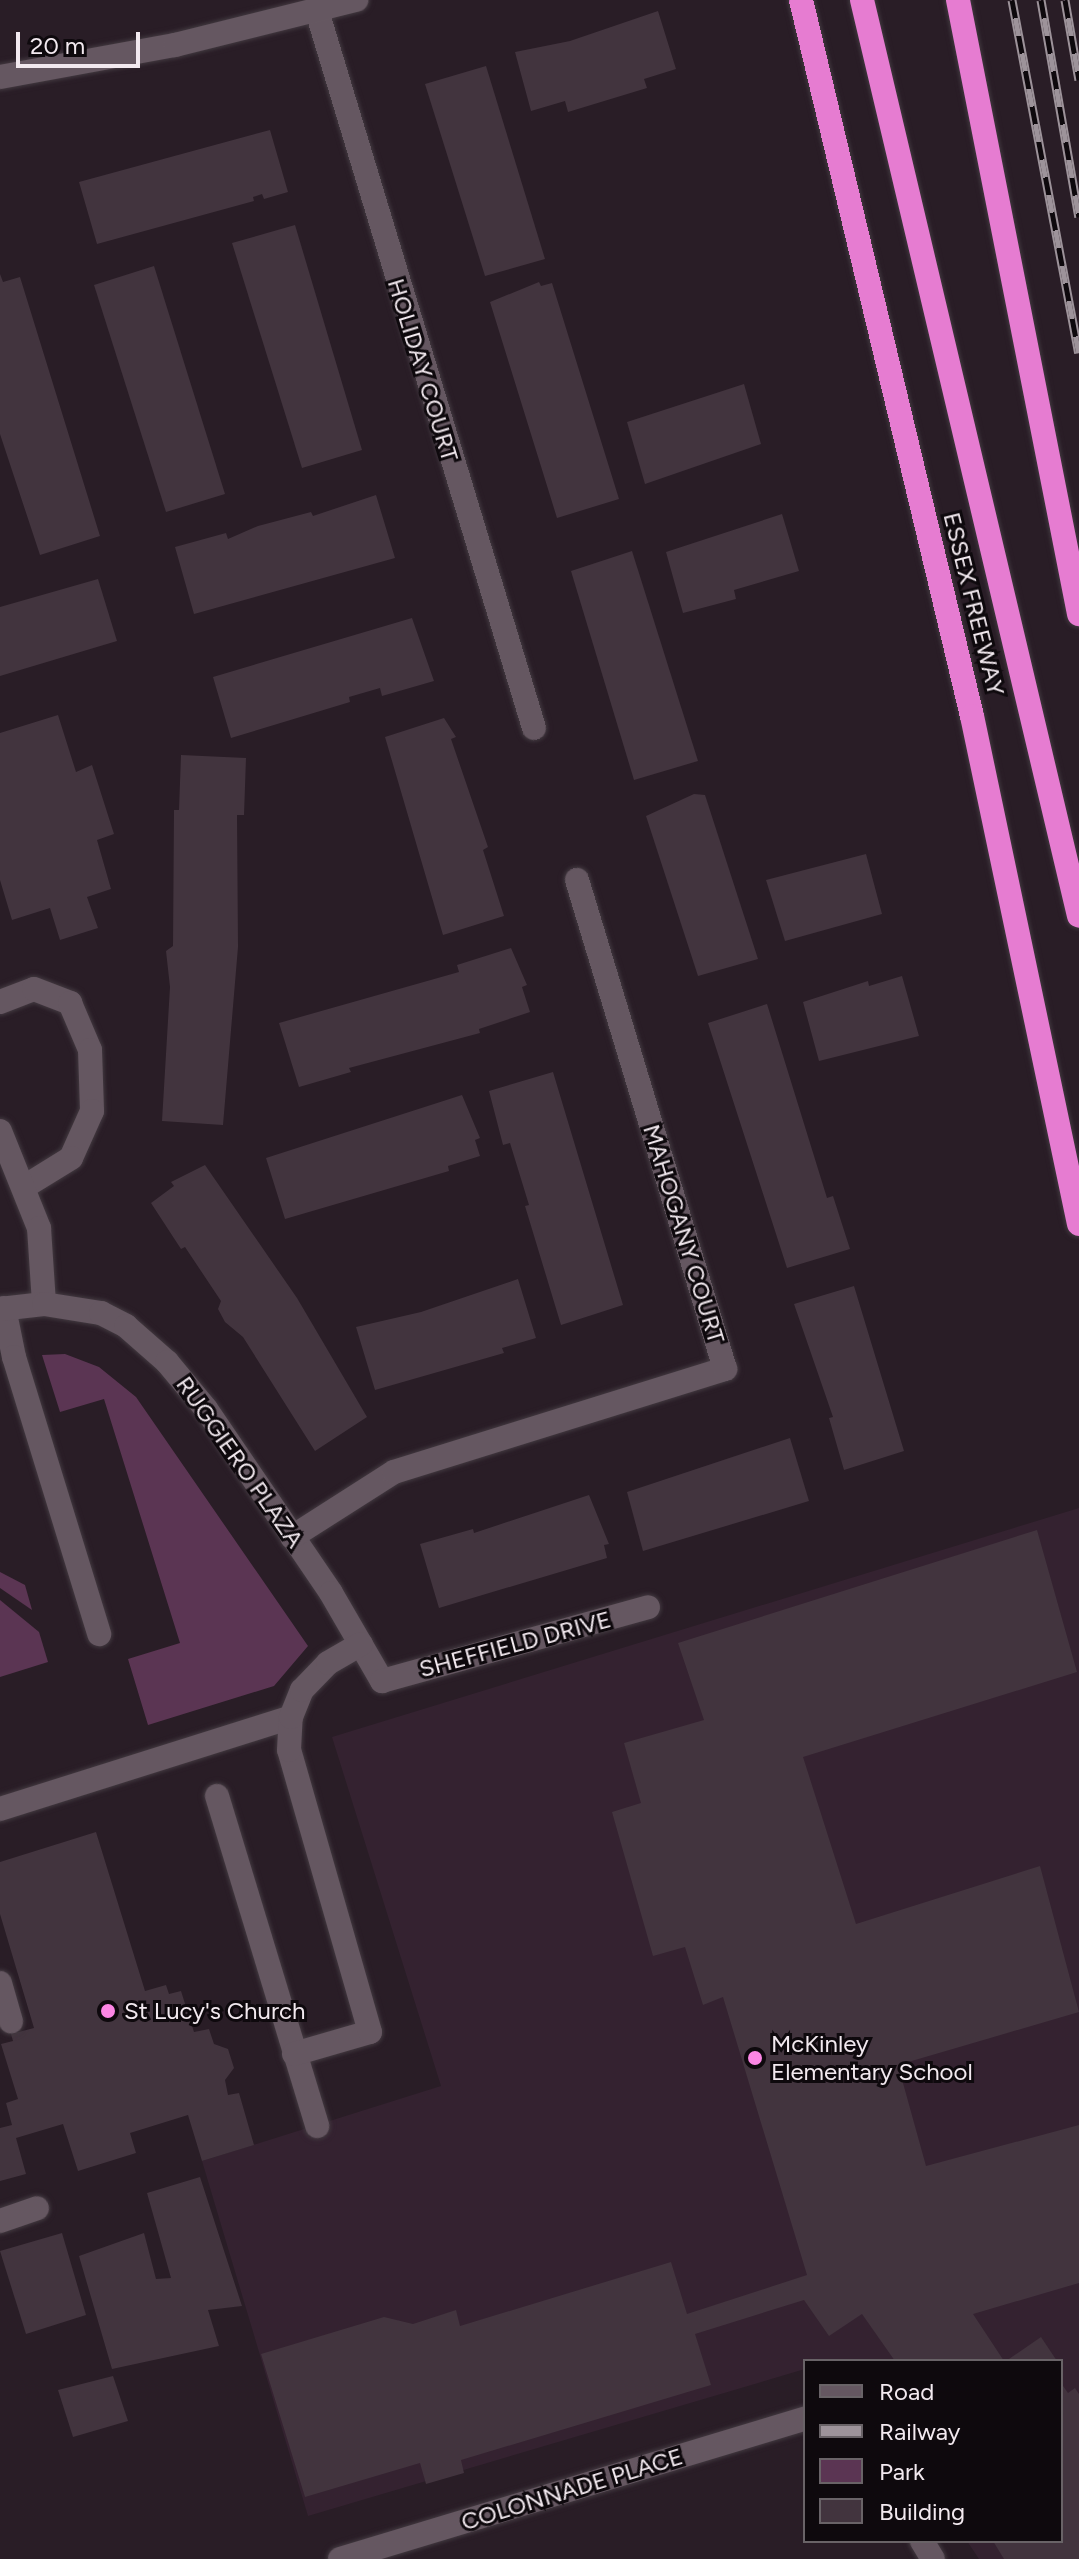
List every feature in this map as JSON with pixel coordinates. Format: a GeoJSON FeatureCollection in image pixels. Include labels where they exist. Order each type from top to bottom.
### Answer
{"type":"FeatureCollection","features":[{"type":"Feature","properties":{"kind":"highway","name":"ESSEX FREEWAY"},"geometry":{"type":"LineString","coordinates":[[801,0],[982,760],[1079,1224]]}},
{"type":"Feature","properties":{"kind":"highway","name":"ESSEX FREEWAY"},"geometry":{"type":"LineString","coordinates":[[862,0],[1079,916]]}},
{"type":"Feature","properties":{"kind":"highway"},"geometry":{"type":"LineString","coordinates":[[958,0],[1079,614]]}},
{"type":"Feature","properties":{"kind":"street"},"geometry":{"type":"LineString","coordinates":[[0,77],[175,45],[356,0]]}},
{"type":"Feature","properties":{"kind":"street","name":"HOLIDAY COURT"},"geometry":{"type":"LineString","coordinates":[[317,11],[534,728]]}},
{"type":"Feature","properties":{"kind":"street","name":"MAHOGANY COURT"},"geometry":{"type":"LineString","coordinates":[[292,1537],[394,1472],[725,1369],[577,880]]}},
{"type":"Feature","properties":{"kind":"street"},"geometry":{"type":"LineString","coordinates":[[0,1002],[34,989],[70,1003],[90,1050],[92,1111],[71,1158],[24,1187]]}},
{"type":"Feature","properties":{"kind":"street"},"geometry":{"type":"LineString","coordinates":[[0,1131],[24,1187],[44,1249],[44,1304]]}},
{"type":"Feature","properties":{"kind":"street","name":"RUGGIERO PLAZA"},"geometry":{"type":"LineString","coordinates":[[2,1308],[44,1304],[101,1313],[126,1326],[167,1362],[206,1409],[292,1537],[382,1681]]}},
{"type":"Feature","properties":{"kind":"street"},"geometry":{"type":"LineString","coordinates":[[2,1308],[14,1357],[99,1634]]}},
{"type":"Feature","properties":{"kind":"street","name":"SHEFFIELD DRIVE"},"geometry":{"type":"LineString","coordinates":[[382,1681],[648,1607]]}},
{"type":"Feature","properties":{"kind":"street"},"geometry":{"type":"LineString","coordinates":[[294,2054],[370,2032],[292,1774],[291,1717],[294,1703],[316,1673],[361,1644]]}},
{"type":"Feature","properties":{"kind":"street"},"geometry":{"type":"LineString","coordinates":[[0,1809],[291,1717]]}},
{"type":"Feature","properties":{"kind":"street"},"geometry":{"type":"LineString","coordinates":[[217,1796],[317,2126]]}},
{"type":"Feature","properties":{"kind":"street"},"geometry":{"type":"LineString","coordinates":[[0,1983],[11,2021]]}},
{"type":"Feature","properties":{"kind":"street"},"geometry":{"type":"LineString","coordinates":[[0,2221],[37,2208]]}},
{"type":"Feature","properties":{"kind":"street","name":"COLONNADE PLACE"},"geometry":{"type":"LineString","coordinates":[[340,2559],[803,2420]]}},
{"type":"Feature","properties":{"kind":"shaded area","name":"McKinley Elementary School"},"geometry":{"type":"Polygon","coordinates":[[[1079,1508],[1079,2559],[979,2559],[968,2543],[1063,2543],[1063,2359],[803,2359],[803,2370],[308,2516],[202,2161],[441,2086],[332,1737],[1079,1508]]]}},
{"type":"Feature","properties":{"kind":"green space"},"geometry":{"type":"Polygon","coordinates":[[[65,1354],[99,1367],[136,1397],[308,1646],[274,1686],[148,1725],[128,1659],[180,1643],[104,1399],[60,1412],[42,1355],[65,1354]]]}},
{"type":"Feature","properties":{"kind":"green space"},"geometry":{"type":"Polygon","coordinates":[[[0,1572],[25,1585],[32,1610],[0,1588],[0,1572]]]}},
{"type":"Feature","properties":{"kind":"green space"},"geometry":{"type":"Polygon","coordinates":[[[0,1600],[39,1632],[48,1662],[0,1677],[0,1600]]]}},
{"type":"Feature","properties":{"kind":"building"},"geometry":{"type":"Polygon","coordinates":[[[658,11],[676,69],[644,79],[647,88],[568,112],[565,101],[531,111],[515,52],[570,41],[658,11]]]}},
{"type":"Feature","properties":{"kind":"building"},"geometry":{"type":"Polygon","coordinates":[[[486,66],[545,259],[485,276],[425,84],[486,66]]]}},
{"type":"Feature","properties":{"kind":"building"},"geometry":{"type":"Polygon","coordinates":[[[270,130],[288,192],[264,199],[262,194],[253,197],[254,201],[97,244],[79,182],[270,130]]]}},
{"type":"Feature","properties":{"kind":"building"},"geometry":{"type":"Polygon","coordinates":[[[295,225],[362,450],[302,468],[232,243],[295,225]]]}},
{"type":"Feature","properties":{"kind":"building"},"geometry":{"type":"Polygon","coordinates":[[[154,266],[225,494],[166,512],[94,285],[154,266]]]}},
{"type":"Feature","properties":{"kind":"building"},"geometry":{"type":"Polygon","coordinates":[[[0,274],[3,282],[20,277],[100,536],[40,555],[0,434],[0,274]]]}},
{"type":"Feature","properties":{"kind":"building"},"geometry":{"type":"Polygon","coordinates":[[[539,282],[541,286],[552,283],[619,499],[557,518],[490,302],[539,282]]]}},
{"type":"Feature","properties":{"kind":"building"},"geometry":{"type":"Polygon","coordinates":[[[744,384],[761,444],[645,484],[627,422],[744,384]]]}},
{"type":"Feature","properties":{"kind":"building"},"geometry":{"type":"Polygon","coordinates":[[[376,495],[395,558],[194,614],[175,547],[226,533],[228,539],[258,526],[311,512],[313,516],[376,495]]]}},
{"type":"Feature","properties":{"kind":"building"},"geometry":{"type":"Polygon","coordinates":[[[782,514],[799,571],[734,590],[736,599],[683,613],[666,552],[782,514]]]}},
{"type":"Feature","properties":{"kind":"building"},"geometry":{"type":"Polygon","coordinates":[[[632,551],[698,761],[634,780],[571,571],[632,551]]]}},
{"type":"Feature","properties":{"kind":"building"},"geometry":{"type":"Polygon","coordinates":[[[98,579],[117,641],[0,676],[0,607],[98,579]]]}},
{"type":"Feature","properties":{"kind":"building"},"geometry":{"type":"Polygon","coordinates":[[[412,618],[434,681],[382,696],[380,688],[349,697],[350,702],[231,738],[213,677],[412,618]]]}},
{"type":"Feature","properties":{"kind":"building"},"geometry":{"type":"Polygon","coordinates":[[[58,715],[76,772],[92,765],[114,834],[97,840],[111,889],[87,897],[98,928],[60,940],[50,908],[12,920],[0,880],[0,733],[58,715]]]}},
{"type":"Feature","properties":{"kind":"building"},"geometry":{"type":"Polygon","coordinates":[[[444,718],[456,737],[451,739],[488,847],[483,850],[504,916],[443,935],[385,737],[444,718]]]}},
{"type":"Feature","properties":{"kind":"building"},"geometry":{"type":"Polygon","coordinates":[[[181,755],[246,758],[244,815],[237,815],[238,947],[223,1125],[162,1121],[170,987],[166,951],[173,946],[174,810],[179,810],[181,755]]]}},
{"type":"Feature","properties":{"kind":"building"},"geometry":{"type":"Polygon","coordinates":[[[694,794],[705,795],[758,959],[698,976],[646,816],[694,794]]]}},
{"type":"Feature","properties":{"kind":"building"},"geometry":{"type":"Polygon","coordinates":[[[866,854],[882,914],[785,941],[766,880],[866,854]]]}},
{"type":"Feature","properties":{"kind":"building"},"geometry":{"type":"Polygon","coordinates":[[[511,948],[527,985],[522,987],[530,1012],[479,1029],[480,1033],[349,1068],[351,1072],[299,1087],[279,1023],[459,972],[457,965],[511,948]]]}},
{"type":"Feature","properties":{"kind":"building"},"geometry":{"type":"Polygon","coordinates":[[[902,976],[919,1036],[819,1061],[803,1002],[868,981],[869,986],[902,976]]]}},
{"type":"Feature","properties":{"kind":"building"},"geometry":{"type":"Polygon","coordinates":[[[767,1004],[827,1198],[833,1196],[850,1249],[787,1268],[708,1023],[767,1004]]]}},
{"type":"Feature","properties":{"kind":"building"},"geometry":{"type":"Polygon","coordinates":[[[553,1072],[623,1305],[561,1325],[525,1206],[529,1205],[510,1143],[503,1145],[489,1091],[553,1072]]]}},
{"type":"Feature","properties":{"kind":"building"},"geometry":{"type":"Polygon","coordinates":[[[462,1095],[480,1138],[475,1140],[480,1156],[448,1166],[449,1171],[285,1219],[266,1158],[462,1095]]]}},
{"type":"Feature","properties":{"kind":"building"},"geometry":{"type":"Polygon","coordinates":[[[205,1165],[297,1298],[367,1417],[315,1451],[243,1337],[225,1322],[218,1309],[221,1301],[151,1203],[174,1186],[171,1182],[205,1165]]]}},
{"type":"Feature","properties":{"kind":"building"},"geometry":{"type":"Polygon","coordinates":[[[518,1279],[536,1338],[502,1348],[504,1353],[375,1390],[356,1327],[421,1312],[518,1279]]]}},
{"type":"Feature","properties":{"kind":"building"},"geometry":{"type":"Polygon","coordinates":[[[854,1286],[904,1451],[844,1470],[829,1418],[833,1417],[794,1304],[854,1286]]]}},
{"type":"Feature","properties":{"kind":"building"},"geometry":{"type":"Polygon","coordinates":[[[790,1438],[809,1501],[643,1551],[627,1492],[790,1438]]]}},
{"type":"Feature","properties":{"kind":"building"},"geometry":{"type":"Polygon","coordinates":[[[589,1495],[609,1544],[604,1545],[607,1558],[439,1608],[420,1544],[473,1529],[474,1533],[589,1495]]]}},
{"type":"Feature","properties":{"kind":"building"},"geometry":{"type":"Polygon","coordinates":[[[1037,1530],[1077,1672],[803,1757],[856,1924],[1040,1866],[1079,2012],[898,2065],[926,2166],[1079,2125],[1079,2283],[973,2314],[1003,2359],[894,2359],[862,2314],[829,2336],[804,2300],[695,2334],[711,2385],[461,2460],[464,2473],[426,2484],[420,2463],[305,2497],[261,2354],[384,2317],[413,2324],[456,2310],[460,2326],[671,2262],[687,2314],[807,2275],[723,1997],[703,2005],[685,1947],[653,1956],[612,1812],[641,1803],[624,1743],[704,1720],[678,1643],[1037,1530]]]}},
{"type":"Feature","properties":{"kind":"building","name":"St Lucy's Church"},"geometry":{"type":"Polygon","coordinates":[[[96,1832],[145,1991],[166,1985],[169,1994],[181,1991],[194,2032],[209,2029],[214,2044],[228,2049],[234,2068],[225,2080],[228,2095],[239,2093],[254,2145],[202,2161],[188,2115],[130,2133],[136,2153],[78,2171],[63,2124],[16,2138],[26,2174],[0,2181],[0,2128],[12,2125],[6,2103],[18,2099],[1,2044],[13,2041],[11,2034],[34,2028],[0,1914],[0,1862],[96,1832]]]}},
{"type":"Feature","properties":{"kind":"building"},"geometry":{"type":"Polygon","coordinates":[[[200,2177],[242,2306],[208,2310],[219,2346],[112,2369],[79,2256],[144,2233],[156,2279],[171,2278],[147,2193],[200,2177]]]}},
{"type":"Feature","properties":{"kind":"building"},"geometry":{"type":"Polygon","coordinates":[[[62,2233],[86,2315],[26,2334],[0,2251],[62,2233]]]}},
{"type":"Feature","properties":{"kind":"building"},"geometry":{"type":"Polygon","coordinates":[[[1041,2337],[1056,2359],[1009,2359],[1041,2337]]]}},
{"type":"Feature","properties":{"kind":"building"},"geometry":{"type":"Polygon","coordinates":[[[113,2376],[128,2421],[73,2437],[58,2390],[113,2376]]]}},
{"type":"Feature","properties":{"kind":"building"},"geometry":{"type":"Polygon","coordinates":[[[1063,2386],[1068,2393],[1075,2388],[1079,2394],[1079,2559],[1004,2559],[994,2543],[1063,2543],[1063,2386]]]}},
{"type":"Feature","properties":{"kind":"railway"},"geometry":{"type":"LineString","coordinates":[[1012,0],[1079,353]]}},
{"type":"Feature","properties":{"kind":"railway"},"geometry":{"type":"LineString","coordinates":[[1041,0],[1079,217]]}},
{"type":"Feature","properties":{"kind":"railway"},"geometry":{"type":"LineString","coordinates":[[1065,0],[1079,80]]}},
{"type":"Feature","properties":{"kind":"place","name":"St Lucy's Church"},"geometry":{"type":"Point","coordinates":[108,2011]}},
{"type":"Feature","properties":{"kind":"place","name":"McKinley Elementary School"},"geometry":{"type":"Point","coordinates":[755,2058]}}]}
